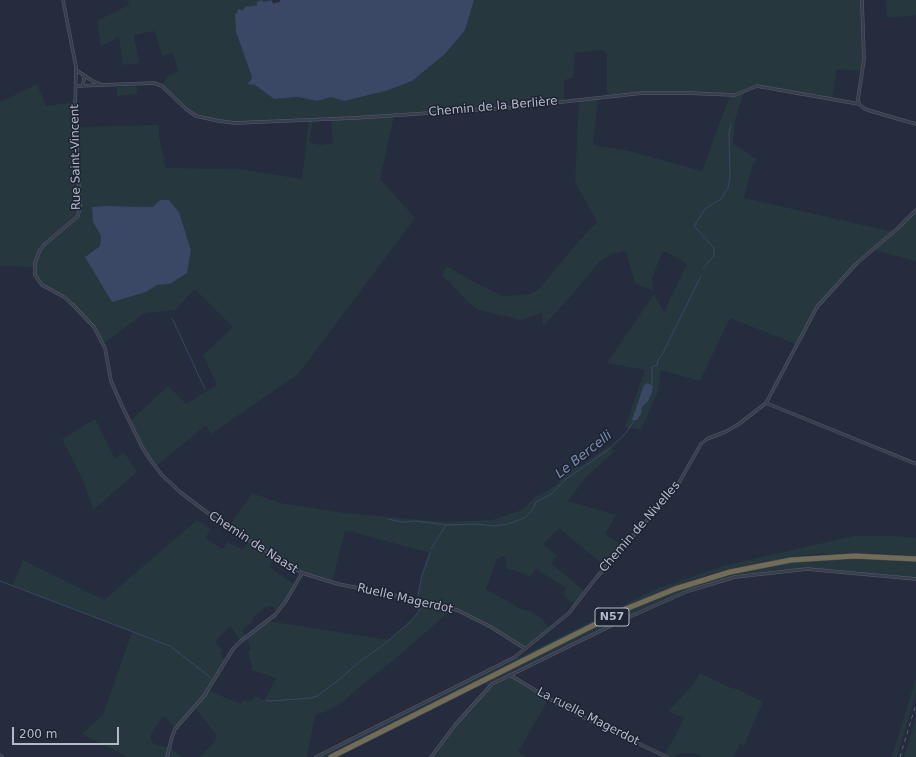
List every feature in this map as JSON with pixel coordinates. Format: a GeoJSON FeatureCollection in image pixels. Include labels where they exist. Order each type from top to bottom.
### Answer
{"type":"FeatureCollection","features":[{"type":"Feature","properties":{"kind":"highway","name":"N57"},"geometry":{"type":"LineString","coordinates":[[331,757],[628,608],[674,588],[730,572],[791,560],[855,556],[916,559]]}},
{"type":"Feature","properties":{"kind":"street","name":"Rue Saint-Vincent"},"geometry":{"type":"LineString","coordinates":[[63,0],[76,70],[75,113],[80,206],[78,216],[40,250],[36,257],[34,275],[42,285],[68,300],[90,323],[103,344],[108,362]]}},
{"type":"Feature","properties":{"kind":"street"},"geometry":{"type":"LineString","coordinates":[[859,104],[858,99],[864,60],[862,0]]}},
{"type":"Feature","properties":{"kind":"street"},"geometry":{"type":"LineString","coordinates":[[76,70],[94,82],[102,84]]}},
{"type":"Feature","properties":{"kind":"street"},"geometry":{"type":"LineString","coordinates":[[82,74],[84,80],[82,86]]}},
{"type":"Feature","properties":{"kind":"street","name":"Chemin de la Berlière"},"geometry":{"type":"LineString","coordinates":[[76,86],[154,83],[162,86],[186,109],[196,116],[235,123],[360,118],[506,108],[643,93],[735,95],[758,86],[859,104],[865,109],[916,124]]}},
{"type":"Feature","properties":{"kind":"street","name":"Chemin de Nivelles"},"geometry":{"type":"LineString","coordinates":[[316,757],[515,657],[574,608],[596,578],[677,486],[701,444],[707,439],[725,432],[739,424],[766,403],[817,307],[856,264],[898,228],[916,210]]}},
{"type":"Feature","properties":{"kind":"street","name":"Chemin de Naast"},"geometry":{"type":"LineString","coordinates":[[108,362],[112,384],[132,428],[148,457],[162,475],[180,492],[220,523],[302,574],[275,615],[246,636],[234,649],[204,696],[175,729],[167,757]]}},
{"type":"Feature","properties":{"kind":"street"},"geometry":{"type":"LineString","coordinates":[[766,403],[916,464]]}},
{"type":"Feature","properties":{"kind":"street"},"geometry":{"type":"LineString","coordinates":[[431,757],[455,724],[492,684],[609,626],[654,605],[692,590],[729,579],[807,570],[916,579]]}},
{"type":"Feature","properties":{"kind":"street","name":"Ruelle Magerdot"},"geometry":{"type":"LineString","coordinates":[[302,574],[338,584],[457,610],[491,627],[524,648]]}},
{"type":"Feature","properties":{"kind":"street","name":"La ruelle Magerdot"},"geometry":{"type":"LineString","coordinates":[[510,675],[574,713],[667,757]]}},
{"type":"Feature","properties":{"kind":"shaded area"},"geometry":{"type":"Polygon","coordinates":[[[128,0],[262,0],[257,2],[258,5],[250,7],[249,5],[249,7],[239,10],[237,13],[236,32],[252,77],[247,84],[255,85],[274,99],[298,97],[317,101],[331,97],[344,101],[386,91],[412,81],[445,54],[465,30],[474,0],[862,0],[863,71],[837,69],[832,99],[758,86],[744,92],[735,120],[733,144],[757,159],[752,166],[744,198],[894,232],[916,210],[916,261],[878,251],[876,248],[856,264],[815,310],[798,345],[730,318],[700,381],[661,370],[657,394],[641,430],[625,427],[645,370],[607,363],[654,294],[664,312],[687,264],[666,252],[662,252],[652,279],[653,291],[635,283],[626,251],[612,254],[599,262],[573,294],[543,326],[542,313],[521,320],[479,310],[470,304],[442,275],[447,266],[474,282],[503,296],[530,294],[538,290],[597,222],[575,182],[579,100],[598,99],[593,145],[629,151],[702,171],[730,95],[643,93],[607,98],[607,53],[601,50],[575,53],[573,78],[564,80],[564,101],[507,108],[394,116],[380,179],[415,218],[299,373],[211,434],[206,425],[155,467],[129,422],[168,386],[186,404],[217,385],[203,355],[233,327],[195,289],[175,310],[145,313],[103,344],[97,332],[68,300],[47,288],[37,279],[34,267],[0,266],[0,102],[37,84],[46,106],[75,102],[76,127],[159,125],[159,137],[166,168],[239,169],[302,179],[309,120],[235,123],[201,117],[191,112],[162,86],[167,76],[178,71],[173,53],[162,56],[155,31],[134,35],[139,63],[123,65],[119,37],[101,46],[97,21],[129,5],[128,0]],[[331,119],[313,120],[309,142],[320,145],[333,143],[331,119]],[[160,200],[154,207],[93,207],[93,222],[101,236],[100,246],[85,257],[146,292],[157,285],[170,284],[187,273],[191,250],[179,212],[169,200],[160,200]]]}},
{"type":"Feature","properties":{"kind":"shaded area"},"geometry":{"type":"Polygon","coordinates":[[[886,0],[916,0],[916,15],[887,18],[886,0]]]}},
{"type":"Feature","properties":{"kind":"shaded area"},"geometry":{"type":"Polygon","coordinates":[[[137,86],[137,94],[117,96],[117,87],[137,86]]]}},
{"type":"Feature","properties":{"kind":"shaded area"},"geometry":{"type":"Polygon","coordinates":[[[95,419],[115,459],[124,452],[137,472],[93,510],[84,482],[62,439],[95,419]]]}},
{"type":"Feature","properties":{"kind":"shaded area"},"geometry":{"type":"Polygon","coordinates":[[[608,446],[615,451],[587,476],[568,501],[616,515],[605,534],[624,547],[606,567],[559,528],[543,544],[557,556],[551,563],[585,592],[577,604],[571,602],[563,594],[566,588],[536,569],[530,577],[517,571],[507,569],[505,556],[497,559],[486,589],[521,609],[530,611],[542,619],[549,628],[524,648],[503,634],[452,609],[394,660],[344,701],[330,710],[315,715],[307,757],[199,757],[213,744],[217,736],[195,708],[178,725],[173,726],[166,718],[162,717],[151,734],[151,740],[154,744],[165,747],[169,746],[181,757],[128,757],[82,734],[103,715],[132,632],[12,585],[23,560],[104,600],[197,520],[211,529],[205,538],[222,549],[228,542],[243,550],[249,541],[228,528],[252,493],[280,503],[344,513],[446,522],[492,520],[522,510],[536,496],[547,491],[558,483],[568,469],[581,466],[608,446]],[[345,530],[332,583],[306,576],[276,557],[269,567],[295,585],[278,612],[272,606],[267,606],[254,616],[253,621],[242,630],[246,636],[268,621],[389,640],[417,615],[421,601],[417,600],[422,575],[430,553],[345,530]],[[230,626],[215,642],[223,651],[220,654],[226,661],[209,690],[227,699],[242,704],[244,700],[251,702],[255,696],[265,700],[276,678],[252,670],[248,652],[251,649],[246,637],[241,641],[230,626]]]}},
{"type":"Feature","properties":{"kind":"shaded area"},"geometry":{"type":"Polygon","coordinates":[[[853,536],[896,536],[916,538],[916,556],[874,553],[795,556],[730,569],[692,580],[627,606],[325,757],[320,757],[656,589],[723,566],[853,536]]]}},
{"type":"Feature","properties":{"kind":"shaded area"},"geometry":{"type":"Polygon","coordinates":[[[874,559],[916,562],[916,578],[804,568],[735,576],[713,582],[645,608],[496,680],[487,686],[484,684],[630,610],[695,584],[770,565],[820,560],[874,559]]]}},
{"type":"Feature","properties":{"kind":"shaded area"},"geometry":{"type":"Polygon","coordinates":[[[700,673],[763,702],[744,745],[740,744],[733,757],[702,757],[695,753],[682,753],[674,757],[667,757],[664,755],[684,718],[668,711],[693,685],[700,673]]]}},
{"type":"Feature","properties":{"kind":"shaded area"},"geometry":{"type":"Polygon","coordinates":[[[513,675],[550,697],[518,752],[527,757],[433,757],[456,726],[490,688],[513,675]]]}},
{"type":"Feature","properties":{"kind":"shaded area"},"geometry":{"type":"Polygon","coordinates":[[[916,678],[916,694],[897,757],[892,757],[916,678]]]}},
{"type":"Feature","properties":{"kind":"shaded area"},"geometry":{"type":"Polygon","coordinates":[[[916,719],[916,757],[904,757],[907,747],[916,719]]]}},
{"type":"Feature","properties":{"kind":"water"},"geometry":{"type":"Polygon","coordinates":[[[262,0],[263,2],[271,0],[274,4],[280,2],[280,0],[474,0],[465,30],[445,54],[412,81],[386,91],[344,101],[331,97],[317,101],[298,97],[274,99],[255,85],[247,84],[252,77],[236,32],[235,14],[237,13],[238,9],[242,10],[247,6],[249,7],[249,4],[250,7],[257,5],[257,2],[262,0]]]}},
{"type":"Feature","properties":{"kind":"water"},"geometry":{"type":"Polygon","coordinates":[[[160,200],[169,200],[179,212],[191,250],[187,273],[170,284],[157,285],[146,292],[112,302],[85,257],[100,246],[101,236],[93,222],[92,207],[153,207],[160,200]]]}},
{"type":"Feature","properties":{"kind":"water"},"geometry":{"type":"Polygon","coordinates":[[[648,383],[653,386],[652,392],[648,401],[641,408],[642,412],[637,420],[632,420],[644,385],[648,383]]]}},
{"type":"Feature","properties":{"kind":"waterway"},"geometry":{"type":"LineString","coordinates":[[703,268],[714,256],[714,248],[694,226],[705,209],[721,199],[728,188],[730,178],[729,133],[731,124]]}},
{"type":"Feature","properties":{"kind":"waterway","name":"Le Bercelli"},"geometry":{"type":"LineString","coordinates":[[652,384],[652,367],[657,365],[658,360],[662,355],[701,276]]}},
{"type":"Feature","properties":{"kind":"waterway"},"geometry":{"type":"LineString","coordinates":[[172,318],[205,389]]}},
{"type":"Feature","properties":{"kind":"waterway","name":"Le Bercelli"},"geometry":{"type":"LineString","coordinates":[[388,519],[402,522],[416,521],[446,525],[476,524],[494,526],[508,524],[519,520],[526,517],[533,509],[536,502],[551,494],[566,479],[608,450],[626,433],[635,419]]}},
{"type":"Feature","properties":{"kind":"waterway"},"geometry":{"type":"LineString","coordinates":[[431,549],[446,525]]}},
{"type":"Feature","properties":{"kind":"waterway"},"geometry":{"type":"LineString","coordinates":[[418,595],[422,575],[430,553]]}},
{"type":"Feature","properties":{"kind":"waterway"},"geometry":{"type":"LineString","coordinates":[[0,581],[170,646],[210,677]]}},
{"type":"Feature","properties":{"kind":"waterway"},"geometry":{"type":"LineString","coordinates":[[266,700],[271,701],[311,698],[317,696],[340,679],[359,662],[382,646],[412,620],[419,611],[421,603]]}},
{"type":"Feature","properties":{"kind":"railway"},"geometry":{"type":"LineString","coordinates":[[900,757],[916,704]]}}]}
